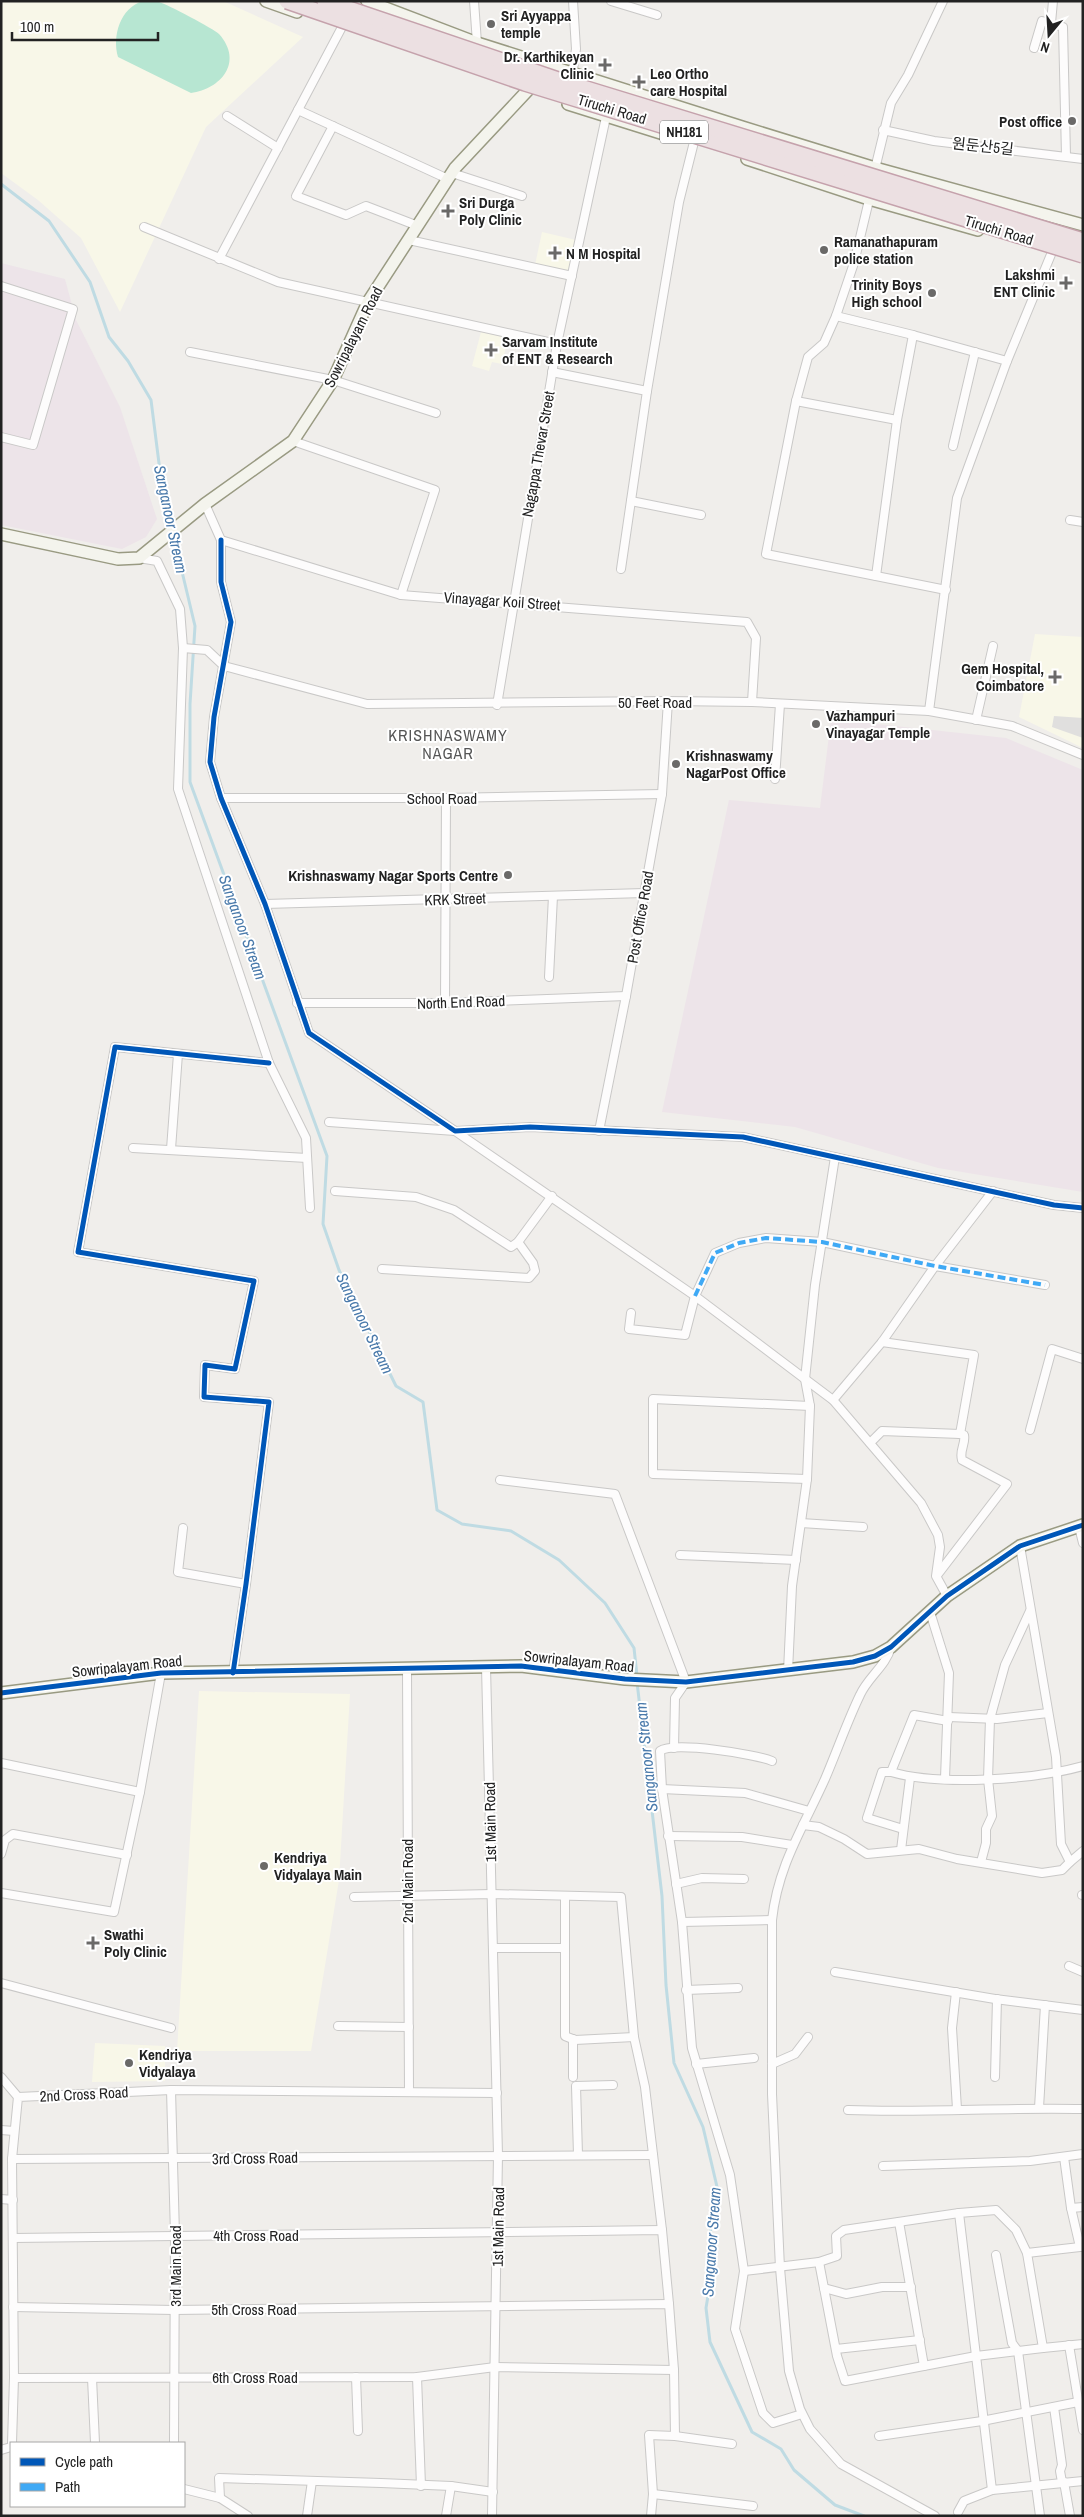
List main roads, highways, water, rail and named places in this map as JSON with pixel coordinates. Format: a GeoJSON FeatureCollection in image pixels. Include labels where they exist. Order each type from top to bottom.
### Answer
{"type":"FeatureCollection","features":[{"type":"Feature","properties":{"kind":"highway","name":"Tiruchi Road"},"geometry":{"type":"LineString","coordinates":[[286,1],[525,83],[1083,255]]}},
{"type":"Feature","properties":{"kind":"highway","name":"Tiruchi Road"},"geometry":{"type":"LineString","coordinates":[[325,1],[578,87],[1083,242]]}},
{"type":"Feature","properties":{"kind":"waterway","name":"Sanganoor Stream"},"geometry":{"type":"LineString","coordinates":[[1,184],[49,221],[90,282],[109,337],[128,361],[151,400],[163,495],[171,528]]}},
{"type":"Feature","properties":{"kind":"waterway","name":"Sanganoor Stream"},"geometry":{"type":"LineString","coordinates":[[173,534],[195,626],[190,704],[190,782],[327,1156],[323,1224],[339,1270],[396,1386],[423,1402],[437,1510],[462,1524],[511,1531],[559,1560],[605,1603],[634,1648],[637,1676]]}},
{"type":"Feature","properties":{"kind":"waterway","name":"Sanganoor Stream"},"geometry":{"type":"LineString","coordinates":[[637,1682],[662,1896],[666,1985],[674,2063],[703,2127],[718,2191],[710,2223],[713,2266],[706,2308],[710,2342],[752,2432],[781,2449],[794,2470],[835,2505],[864,2516]]}},
{"type":"Feature","properties":{"kind":"place","name":"Sri Ayyappa temple"},"geometry":{"type":"Point","coordinates":[491,24]}},
{"type":"Feature","properties":{"kind":"place","name":"Dr. Karthikeyan Clinic"},"geometry":{"type":"Point","coordinates":[605,65]}},
{"type":"Feature","properties":{"kind":"place","name":"Leo Ortho care Hospital"},"geometry":{"type":"Point","coordinates":[639,82]}},
{"type":"Feature","properties":{"kind":"place","name":"Post office"},"geometry":{"type":"Point","coordinates":[1072,121]}},
{"type":"Feature","properties":{"kind":"place","name":"Sri Durga Poly Clinic"},"geometry":{"type":"Point","coordinates":[448,211]}},
{"type":"Feature","properties":{"kind":"place","name":"Ramanathapuram police station"},"geometry":{"type":"Point","coordinates":[824,250]}},
{"type":"Feature","properties":{"kind":"place","name":"N M Hospital"},"geometry":{"type":"Point","coordinates":[555,253]}},
{"type":"Feature","properties":{"kind":"place","name":"Lakshmi ENT Clinic"},"geometry":{"type":"Point","coordinates":[1066,283]}},
{"type":"Feature","properties":{"kind":"place","name":"Trinity Boys High school"},"geometry":{"type":"Point","coordinates":[932,293]}},
{"type":"Feature","properties":{"kind":"place","name":"Sarvam Institute of ENT & Research"},"geometry":{"type":"Point","coordinates":[491,350]}},
{"type":"Feature","properties":{"kind":"place","name":"Gem Hospital, Coimbatore"},"geometry":{"type":"Point","coordinates":[1055,677]}},
{"type":"Feature","properties":{"kind":"place","name":"Vazhampuri Vinayagar Temple"},"geometry":{"type":"Point","coordinates":[816,724]}},
{"type":"Feature","properties":{"kind":"place","name":"Krishnaswamy NagarPost Office"},"geometry":{"type":"Point","coordinates":[676,764]}},
{"type":"Feature","properties":{"kind":"place","name":"Krishnaswamy Nagar Sports Centre"},"geometry":{"type":"Point","coordinates":[508,875]}},
{"type":"Feature","properties":{"kind":"place","name":"Kendriya Vidyalaya Main"},"geometry":{"type":"Point","coordinates":[264,1866]}},
{"type":"Feature","properties":{"kind":"place","name":"Swathi Poly Clinic"},"geometry":{"type":"Point","coordinates":[93,1943]}},
{"type":"Feature","properties":{"kind":"place","name":"Kendriya Vidyalaya"},"geometry":{"type":"Point","coordinates":[129,2063]}},
{"type":"Feature","properties":{"kind":"district","name":"KRISHNASWAMY NAGAR"},"geometry":{"type":"Point","coordinates":[448,744]}}]}
